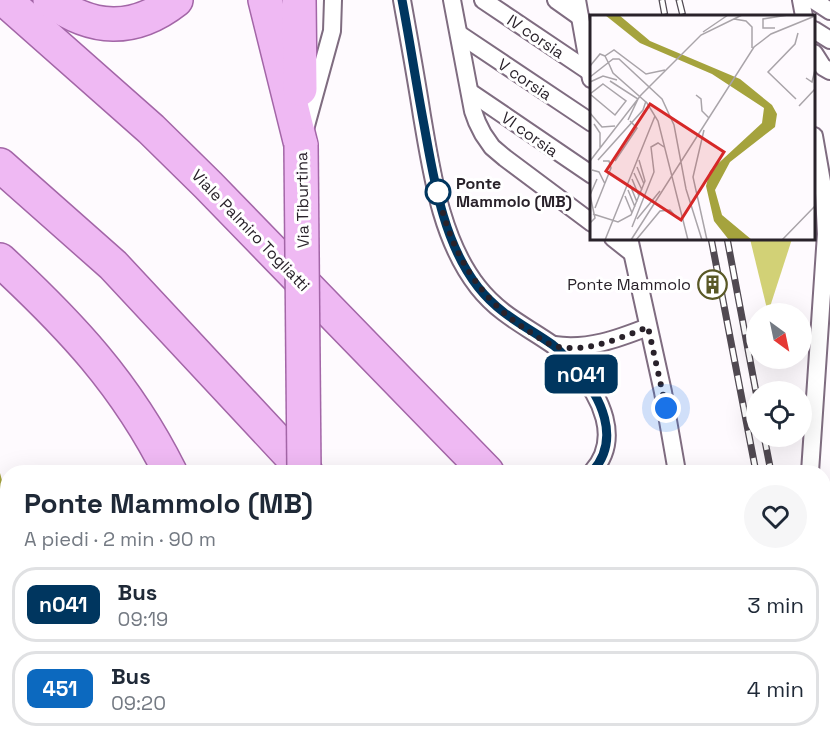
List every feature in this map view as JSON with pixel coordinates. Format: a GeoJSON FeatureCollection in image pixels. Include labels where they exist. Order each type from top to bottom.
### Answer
{"type":"FeatureCollection","features":[{"type":"Feature","properties":{"kind":"main road","name":"Viale Palmiro Togliatti"},"geometry":{"type":"LineString","coordinates":[[4,0],[142,122],[200,177],[481,465]]}},
{"type":"Feature","properties":{"kind":"main road"},"geometry":{"type":"LineString","coordinates":[[50,0],[79,17],[118,25],[158,13],[176,0]]}},
{"type":"Feature","properties":{"kind":"main road"},"geometry":{"type":"LineString","coordinates":[[265,0],[301,145]]}},
{"type":"Feature","properties":{"kind":"main road","name":"Via Tiburtina"},"geometry":{"type":"LineString","coordinates":[[299,0],[305,465]]}},
{"type":"Feature","properties":{"kind":"main road"},"geometry":{"type":"LineString","coordinates":[[0,165],[113,265],[299,465]]}},
{"type":"Feature","properties":{"kind":"main road"},"geometry":{"type":"LineString","coordinates":[[0,260],[48,304],[101,362],[140,418],[166,465]]}},
{"type":"Feature","properties":{"kind":"lane"},"geometry":{"type":"LineString","coordinates":[[301,145],[332,31],[333,0]]}},
{"type":"Feature","properties":{"kind":"lane"},"geometry":{"type":"LineString","coordinates":[[402,0],[429,154],[452,240],[469,274],[493,303],[519,325],[554,345],[592,388],[605,418],[607,432],[604,452],[598,465]]}},
{"type":"Feature","properties":{"kind":"lane"},"geometry":{"type":"LineString","coordinates":[[452,0],[473,111],[483,134],[492,147],[590,222]]}},
{"type":"Feature","properties":{"kind":"lane","name":"IV corsia"},"geometry":{"type":"LineString","coordinates":[[483,0],[590,76]]}},
{"type":"Feature","properties":{"kind":"lane"},"geometry":{"type":"LineString","coordinates":[[556,0],[580,17]]}},
{"type":"Feature","properties":{"kind":"lane"},"geometry":{"type":"LineString","coordinates":[[577,0],[590,76]]}},
{"type":"Feature","properties":{"kind":"lane"},"geometry":{"type":"LineString","coordinates":[[801,0],[804,15]]}},
{"type":"Feature","properties":{"kind":"lane"},"geometry":{"type":"LineString","coordinates":[[813,0],[830,11]]}},
{"type":"Feature","properties":{"kind":"lane"},"geometry":{"type":"LineString","coordinates":[[815,31],[830,40]]}},
{"type":"Feature","properties":{"kind":"lane","name":"V corsia"},"geometry":{"type":"LineString","coordinates":[[459,34],[590,122]]}},
{"type":"Feature","properties":{"kind":"lane"},"geometry":{"type":"LineString","coordinates":[[815,55],[823,67],[830,71]]}},
{"type":"Feature","properties":{"kind":"lane","name":"VI corsia"},"geometry":{"type":"LineString","coordinates":[[470,92],[590,175]]}},
{"type":"Feature","properties":{"kind":"lane"},"geometry":{"type":"LineString","coordinates":[[810,465],[825,257],[827,193],[815,144]]}},
{"type":"Feature","properties":{"kind":"lane"},"geometry":{"type":"LineString","coordinates":[[630,246],[663,392],[676,465]]}},
{"type":"Feature","properties":{"kind":"lane"},"geometry":{"type":"LineString","coordinates":[[554,345],[581,347],[613,341],[648,327]]}},
{"type":"Feature","properties":{"kind":"shaded area"},"geometry":{"type":"Polygon","coordinates":[[[750,240],[792,240],[771,303],[766,303],[750,240]]]}},
{"type":"Feature","properties":{"kind":"railway"},"geometry":{"type":"LineString","coordinates":[[662,0],[665,15]]}},
{"type":"Feature","properties":{"kind":"railway"},"geometry":{"type":"LineString","coordinates":[[679,0],[683,15]]}},
{"type":"Feature","properties":{"kind":"railway"},"geometry":{"type":"LineString","coordinates":[[711,240],[755,465]]}},
{"type":"Feature","properties":{"kind":"railway"},"geometry":{"type":"LineString","coordinates":[[727,240],[754,381]]}},
{"type":"Feature","properties":{"kind":"railway"},"geometry":{"type":"LineString","coordinates":[[766,447],[770,465]]}},
{"type":"Feature","properties":{"kind":"bus line","name":"n041"},"geometry":{"type":"LineString","coordinates":[[402,0],[429,154],[441,206],[459,257],[479,288],[493,303],[519,325],[554,345],[592,388],[601,406],[607,432],[604,452],[598,465]]}},
{"type":"Feature","properties":{"kind":"place","name":"Ponte Mammolo (MB)"},"geometry":{"type":"Point","coordinates":[438,192]}},
{"type":"Feature","properties":{"kind":"place","name":"Ponte Mammolo"},"geometry":{"type":"Point","coordinates":[712,284]}},
{"type":"Feature","properties":{"kind":"route"},"geometry":{"type":"LineString","coordinates":[[438,192],[452,240],[469,274],[493,303],[519,325],[554,345],[566,347],[581,347],[613,341],[648,327],[666,408]]}}]}
